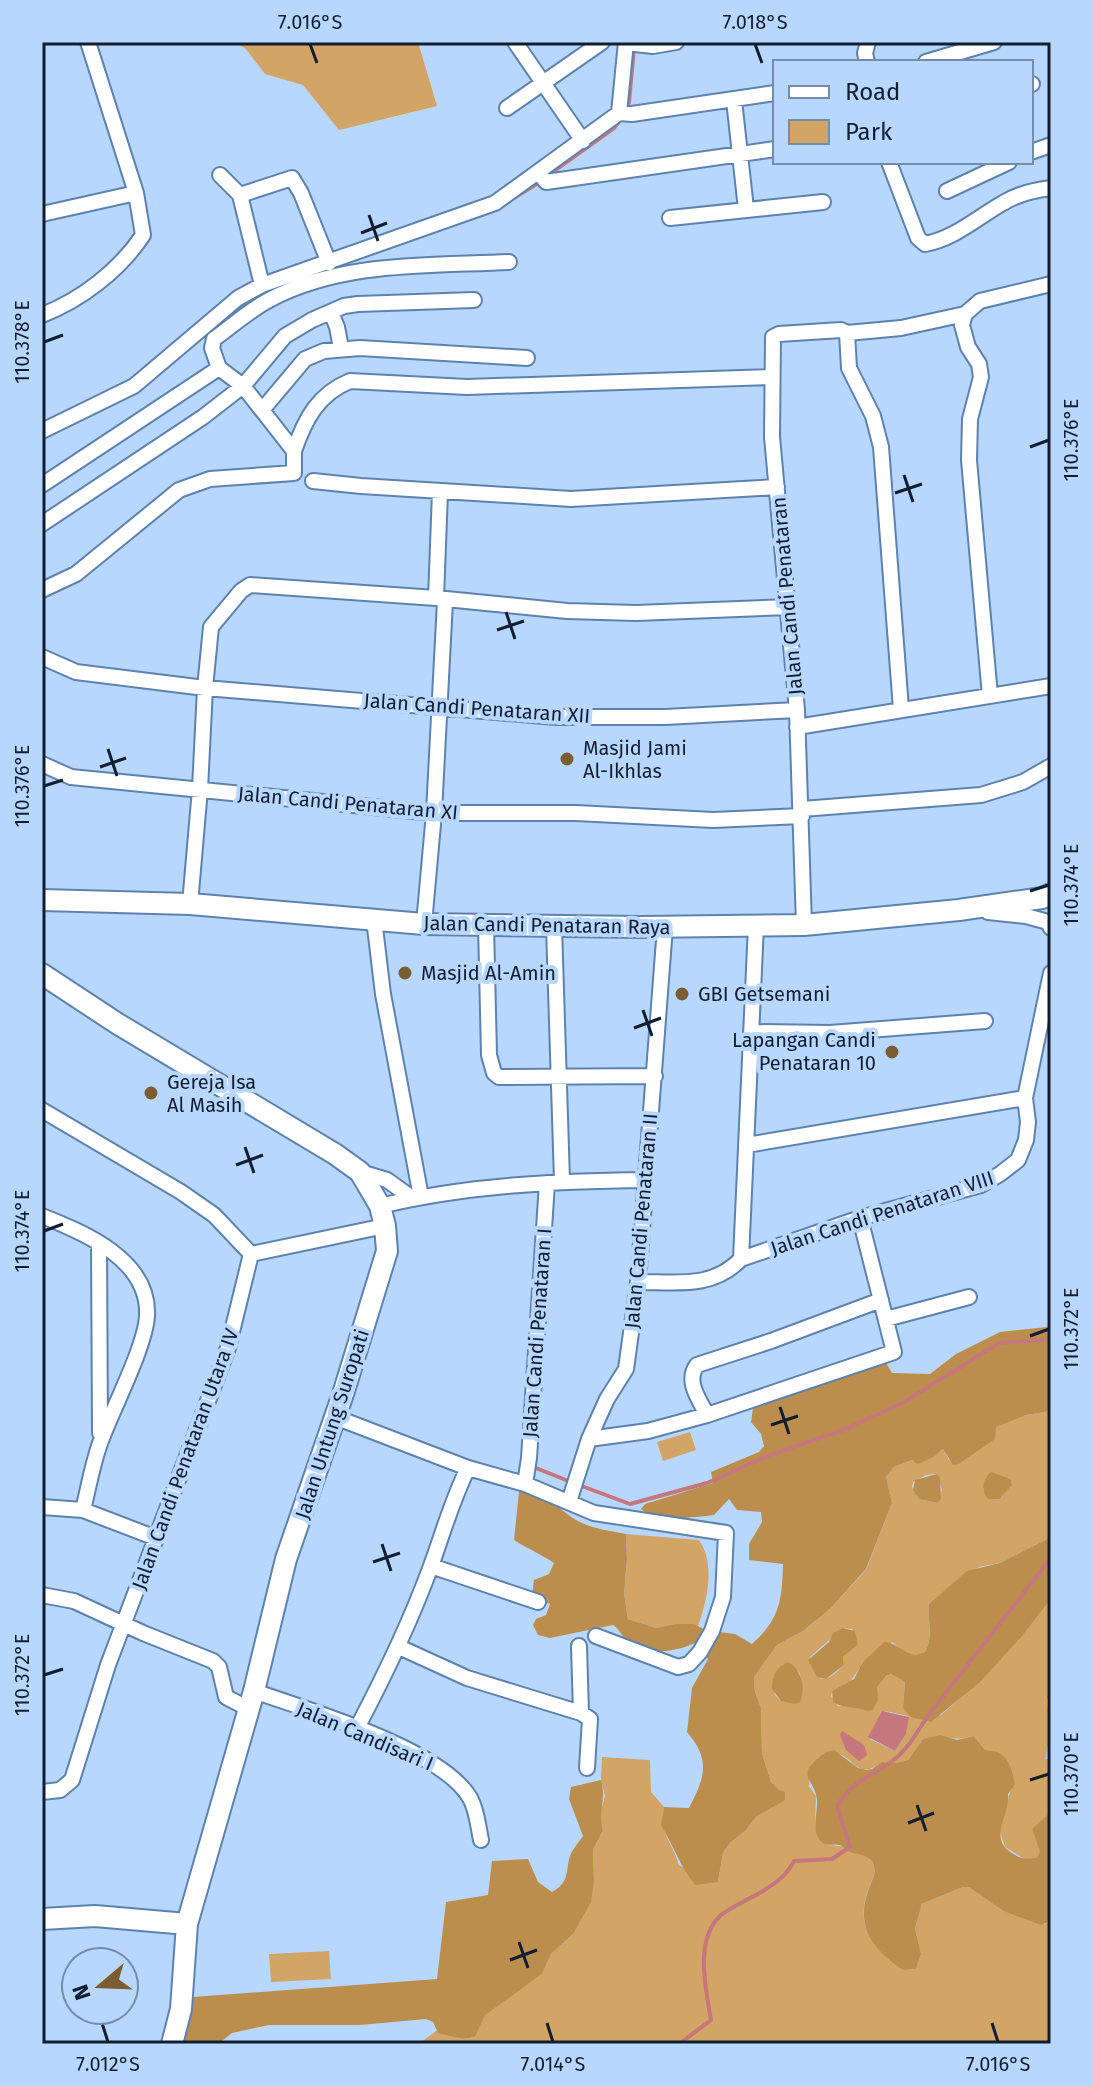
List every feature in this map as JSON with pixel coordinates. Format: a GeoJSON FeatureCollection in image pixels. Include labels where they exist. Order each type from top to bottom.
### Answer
{"type":"FeatureCollection","features":[{"type":"Feature","properties":{"kind":"main road","name":"Jalan Candi Penataran Raya"},"geometry":{"type":"LineString","coordinates":[[42,900],[190,904],[424,924],[665,927],[804,925],[959,910],[1051,894]]}},
{"type":"Feature","properties":{"kind":"main road"},"geometry":{"type":"LineString","coordinates":[[42,974],[118,1024],[335,1154],[360,1172],[383,1216]]}},
{"type":"Feature","properties":{"kind":"main road","name":"Jalan Untung Suropati"},"geometry":{"type":"LineString","coordinates":[[172,2044],[181,2009],[187,1924],[251,1700],[286,1559],[387,1251],[383,1216]]}},
{"type":"Feature","properties":{"kind":"main road"},"geometry":{"type":"LineString","coordinates":[[42,1919],[95,1916],[187,1924]]}},
{"type":"Feature","properties":{"kind":"street"},"geometry":{"type":"LineString","coordinates":[[42,315],[108,275],[143,235],[136,193],[88,42]]}},
{"type":"Feature","properties":{"kind":"street"},"geometry":{"type":"LineString","coordinates":[[515,42],[583,141]]}},
{"type":"Feature","properties":{"kind":"street"},"geometry":{"type":"LineString","coordinates":[[507,108],[602,42]]}},
{"type":"Feature","properties":{"kind":"street"},"geometry":{"type":"LineString","coordinates":[[624,113],[638,44],[676,42]]}},
{"type":"Feature","properties":{"kind":"street"},"geometry":{"type":"LineString","coordinates":[[933,60],[994,42]]}},
{"type":"Feature","properties":{"kind":"street"},"geometry":{"type":"LineString","coordinates":[[42,431],[134,386],[238,298],[262,285],[495,203],[542,177],[583,141],[624,113],[773,93]]}},
{"type":"Feature","properties":{"kind":"street"},"geometry":{"type":"LineString","coordinates":[[734,100],[746,209]]}},
{"type":"Feature","properties":{"kind":"street"},"geometry":{"type":"LineString","coordinates":[[542,177],[773,149]]}},
{"type":"Feature","properties":{"kind":"street"},"geometry":{"type":"LineString","coordinates":[[890,164],[918,238],[925,244],[975,222],[1006,201],[1051,188]]}},
{"type":"Feature","properties":{"kind":"street"},"geometry":{"type":"LineString","coordinates":[[947,191],[1005,164]]}},
{"type":"Feature","properties":{"kind":"street"},"geometry":{"type":"LineString","coordinates":[[220,175],[240,195],[262,285]]}},
{"type":"Feature","properties":{"kind":"street"},"geometry":{"type":"LineString","coordinates":[[240,195],[292,178],[329,263]]}},
{"type":"Feature","properties":{"kind":"street"},"geometry":{"type":"LineString","coordinates":[[42,214],[136,193]]}},
{"type":"Feature","properties":{"kind":"street"},"geometry":{"type":"LineString","coordinates":[[670,218],[823,202]]}},
{"type":"Feature","properties":{"kind":"street"},"geometry":{"type":"LineString","coordinates":[[294,451],[243,386],[219,368],[212,348],[214,339],[268,300],[328,275],[509,262]]}},
{"type":"Feature","properties":{"kind":"street"},"geometry":{"type":"LineString","coordinates":[[901,709],[881,447],[873,416],[849,368],[844,332],[901,328],[965,314],[980,301],[1051,284]]}},
{"type":"Feature","properties":{"kind":"street"},"geometry":{"type":"LineString","coordinates":[[42,524],[183,432],[243,386],[285,336],[331,312],[358,304],[474,300]]}},
{"type":"Feature","properties":{"kind":"street"},"geometry":{"type":"LineString","coordinates":[[331,312],[341,348]]}},
{"type":"Feature","properties":{"kind":"street"},"geometry":{"type":"LineString","coordinates":[[965,314],[962,325],[968,347],[979,364],[981,377],[970,419],[969,460],[990,696]]}},
{"type":"Feature","properties":{"kind":"street","name":"Jalan Candi Penataran"},"geometry":{"type":"LineString","coordinates":[[804,925],[797,710],[772,437],[773,337],[779,334],[844,332]]}},
{"type":"Feature","properties":{"kind":"street"},"geometry":{"type":"LineString","coordinates":[[263,409],[305,359],[324,351],[341,348],[527,358]]}},
{"type":"Feature","properties":{"kind":"street"},"geometry":{"type":"LineString","coordinates":[[42,485],[219,368]]}},
{"type":"Feature","properties":{"kind":"street"},"geometry":{"type":"LineString","coordinates":[[42,590],[76,574],[179,490],[210,479],[294,473],[294,451],[303,425],[316,405],[335,387],[350,381],[467,387],[772,377]]}},
{"type":"Feature","properties":{"kind":"street"},"geometry":{"type":"LineString","coordinates":[[313,481],[571,499],[777,487]]}},
{"type":"Feature","properties":{"kind":"street"},"geometry":{"type":"LineString","coordinates":[[424,924],[440,706],[440,492]]}},
{"type":"Feature","properties":{"kind":"street"},"geometry":{"type":"LineString","coordinates":[[190,904],[211,627],[241,591],[250,585],[567,611],[789,607]]}},
{"type":"Feature","properties":{"kind":"street","name":"Jalan Candi Penataran XII"},"geometry":{"type":"LineString","coordinates":[[42,657],[76,672],[205,688],[556,717],[665,717],[797,710]]}},
{"type":"Feature","properties":{"kind":"street"},"geometry":{"type":"LineString","coordinates":[[797,727],[1051,686]]}},
{"type":"Feature","properties":{"kind":"street","name":"Jalan Candi Penataran XI"},"geometry":{"type":"LineString","coordinates":[[42,764],[71,777],[434,813],[576,813],[713,820],[981,795],[1023,782],[1051,766]]}},
{"type":"Feature","properties":{"kind":"street"},"geometry":{"type":"LineString","coordinates":[[959,910],[1037,918],[1048,922],[1051,928]]}},
{"type":"Feature","properties":{"kind":"street"},"geometry":{"type":"LineString","coordinates":[[374,919],[416,1198]]}},
{"type":"Feature","properties":{"kind":"street"},"geometry":{"type":"LineString","coordinates":[[486,925],[489,1055],[494,1073],[499,1077],[655,1076]]}},
{"type":"Feature","properties":{"kind":"street"},"geometry":{"type":"LineString","coordinates":[[741,1259],[756,925]]}},
{"type":"Feature","properties":{"kind":"street","name":"Jalan Candi Penataran I"},"geometry":{"type":"LineString","coordinates":[[525,1484],[554,1182],[558,1076],[554,926]]}},
{"type":"Feature","properties":{"kind":"street","name":"Jalan Candi Penataran II"},"geometry":{"type":"LineString","coordinates":[[573,1490],[589,1439],[607,1399],[626,1369],[638,1282],[665,927]]}},
{"type":"Feature","properties":{"kind":"street","name":"Jalan Candi Penataran VIII"},"geometry":{"type":"LineString","coordinates":[[638,1282],[706,1281],[729,1272],[741,1259],[860,1218],[981,1185],[1000,1174],[1018,1160],[1026,1140],[1028,1122],[1025,1098],[1051,973]]}},
{"type":"Feature","properties":{"kind":"street"},"geometry":{"type":"LineString","coordinates":[[753,1032],[830,1033],[985,1021]]}},
{"type":"Feature","properties":{"kind":"street"},"geometry":{"type":"LineString","coordinates":[[747,1145],[1025,1098]]}},
{"type":"Feature","properties":{"kind":"street"},"geometry":{"type":"LineString","coordinates":[[42,1110],[181,1192],[214,1215],[251,1254],[383,1216],[416,1198],[554,1182],[646,1180]]}},
{"type":"Feature","properties":{"kind":"street"},"geometry":{"type":"LineString","coordinates":[[360,1172],[387,1180],[416,1198]]}},
{"type":"Feature","properties":{"kind":"street"},"geometry":{"type":"LineString","coordinates":[[42,1216],[79,1230],[134,1273],[142,1289],[147,1314],[143,1334],[100,1442],[83,1510]]}},
{"type":"Feature","properties":{"kind":"street"},"geometry":{"type":"LineString","coordinates":[[589,1439],[648,1431],[707,1415],[894,1352],[860,1218]]}},
{"type":"Feature","properties":{"kind":"street"},"geometry":{"type":"LineString","coordinates":[[99,1243],[100,1442]]}},
{"type":"Feature","properties":{"kind":"street","name":"Jalan Candi Penataran Utara IV"},"geometry":{"type":"LineString","coordinates":[[42,1792],[60,1790],[72,1780],[94,1705],[228,1348],[251,1254]]}},
{"type":"Feature","properties":{"kind":"street"},"geometry":{"type":"LineString","coordinates":[[886,1319],[969,1297]]}},
{"type":"Feature","properties":{"kind":"street"},"geometry":{"type":"LineString","coordinates":[[707,1415],[691,1381],[691,1373],[697,1365],[881,1300]]}},
{"type":"Feature","properties":{"kind":"street"},"geometry":{"type":"LineString","coordinates":[[335,1417],[468,1468],[525,1484],[573,1490],[594,1513],[722,1530],[728,1536],[723,1566],[723,1597],[712,1631],[689,1664],[678,1667],[596,1636]]}},
{"type":"Feature","properties":{"kind":"street"},"geometry":{"type":"LineString","coordinates":[[357,1728],[399,1647],[431,1566],[452,1498],[468,1468]]}},
{"type":"Feature","properties":{"kind":"street"},"geometry":{"type":"LineString","coordinates":[[42,1507],[83,1510],[156,1538]]}},
{"type":"Feature","properties":{"kind":"street"},"geometry":{"type":"LineString","coordinates":[[431,1566],[538,1602]]}},
{"type":"Feature","properties":{"kind":"street"},"geometry":{"type":"LineString","coordinates":[[42,1595],[74,1601],[213,1661],[219,1667],[226,1697],[251,1700]]}},
{"type":"Feature","properties":{"kind":"street"},"geometry":{"type":"LineString","coordinates":[[579,1646],[581,1713]]}},
{"type":"Feature","properties":{"kind":"street"},"geometry":{"type":"LineString","coordinates":[[399,1647],[467,1678],[581,1713],[592,1722],[587,1768]]}},
{"type":"Feature","properties":{"kind":"street","name":"Jalan Candisari I"},"geometry":{"type":"LineString","coordinates":[[251,1700],[357,1728],[440,1768],[470,1798],[481,1840]]}},
{"type":"Feature","properties":{"kind":"green space"},"geometry":{"type":"Polygon","coordinates":[[[233,42],[418,42],[437,106],[339,130],[303,85],[265,74],[245,48],[233,42]]]}},
{"type":"Feature","properties":{"kind":"green space"},"geometry":{"type":"Polygon","coordinates":[[[1051,1411],[1051,1537],[1000,1563],[979,1567],[929,1604],[930,1634],[925,1652],[911,1654],[892,1642],[860,1668],[848,1684],[832,1691],[831,1696],[838,1706],[857,1706],[867,1711],[878,1685],[891,1674],[905,1682],[903,1708],[908,1712],[941,1715],[999,1660],[1051,1599],[1051,1696],[1047,1699],[1051,1743],[1047,1747],[1046,1759],[1051,1760],[1051,1812],[1034,1835],[1041,1852],[1037,1857],[1026,1860],[1005,1847],[1000,1831],[1011,1788],[991,1750],[985,1750],[974,1736],[923,1739],[908,1760],[882,1762],[867,1769],[857,1767],[837,1753],[824,1753],[811,1764],[809,1786],[816,1796],[815,1826],[819,1838],[828,1845],[842,1846],[872,1861],[874,1873],[864,1904],[866,1927],[876,1945],[903,1970],[916,1969],[921,1954],[915,1928],[922,1904],[963,1887],[969,1887],[1003,1911],[1045,1924],[1051,1921],[1051,2044],[419,2044],[436,2031],[463,2039],[475,2037],[484,2015],[542,1974],[551,1954],[573,1934],[594,1880],[593,1850],[603,1830],[599,1818],[605,1796],[601,1780],[602,1757],[650,1760],[651,1792],[664,1807],[663,1824],[679,1865],[718,1882],[723,1853],[730,1843],[757,1816],[785,1799],[784,1792],[771,1782],[762,1753],[761,1708],[754,1689],[754,1677],[777,1645],[803,1631],[831,1608],[866,1570],[892,1503],[886,1477],[894,1467],[912,1460],[918,1463],[934,1457],[943,1449],[949,1460],[959,1464],[994,1439],[995,1427],[1026,1415],[1051,1411]],[[937,1474],[926,1475],[913,1482],[912,1487],[919,1499],[937,1503],[942,1490],[937,1474]],[[995,1474],[987,1476],[983,1490],[1001,1497],[1012,1484],[1011,1479],[995,1474]],[[843,1628],[810,1657],[818,1677],[832,1676],[844,1665],[843,1657],[858,1645],[852,1629],[843,1628]],[[788,1663],[782,1665],[772,1683],[775,1695],[781,1701],[802,1686],[800,1673],[788,1663]],[[885,1711],[870,1739],[895,1751],[906,1734],[908,1716],[885,1711]]]}},
{"type":"Feature","properties":{"kind":"green space"},"geometry":{"type":"Polygon","coordinates":[[[690,1432],[696,1450],[663,1461],[657,1442],[690,1432]]]}},
{"type":"Feature","properties":{"kind":"green space"},"geometry":{"type":"Polygon","coordinates":[[[626,1534],[699,1540],[709,1571],[707,1594],[698,1626],[675,1624],[656,1628],[628,1619],[624,1594],[626,1534]]]}},
{"type":"Feature","properties":{"kind":"green space"},"geometry":{"type":"Polygon","coordinates":[[[329,1951],[331,1979],[271,1982],[269,1954],[329,1951]]]}},
{"type":"Feature","properties":{"kind":"shaded area"},"geometry":{"type":"Polygon","coordinates":[[[1051,1321],[1051,1411],[1026,1415],[996,1427],[995,1439],[959,1464],[953,1465],[943,1449],[918,1464],[912,1460],[894,1467],[886,1477],[892,1503],[866,1569],[831,1608],[803,1631],[777,1645],[754,1677],[754,1689],[761,1708],[762,1753],[771,1782],[785,1792],[785,1800],[757,1816],[730,1843],[723,1853],[718,1882],[695,1885],[661,1825],[664,1807],[689,1808],[702,1778],[700,1751],[687,1732],[692,1688],[708,1659],[695,1643],[663,1651],[639,1648],[628,1642],[613,1625],[550,1638],[538,1635],[533,1625],[536,1619],[546,1615],[550,1604],[532,1595],[534,1580],[549,1574],[554,1563],[514,1540],[519,1492],[539,1495],[587,1525],[626,1534],[624,1594],[628,1619],[656,1628],[694,1624],[705,1630],[735,1634],[752,1644],[774,1617],[783,1577],[783,1564],[749,1560],[749,1544],[762,1522],[761,1512],[737,1510],[729,1499],[714,1515],[666,1518],[641,1509],[645,1504],[713,1483],[711,1472],[759,1452],[764,1446],[761,1434],[751,1422],[753,1408],[885,1361],[892,1373],[930,1374],[956,1354],[1000,1332],[1047,1327],[1051,1321]]]}},
{"type":"Feature","properties":{"kind":"shaded area"},"geometry":{"type":"Polygon","coordinates":[[[991,1472],[1011,1479],[1012,1485],[999,1499],[988,1499],[984,1492],[984,1481],[991,1472]]]}},
{"type":"Feature","properties":{"kind":"shaded area"},"geometry":{"type":"Polygon","coordinates":[[[937,1474],[941,1499],[937,1503],[919,1499],[913,1490],[915,1480],[937,1474]]]}},
{"type":"Feature","properties":{"kind":"shaded area"},"geometry":{"type":"Polygon","coordinates":[[[1051,1537],[1051,1599],[980,1682],[931,1722],[911,1717],[903,1708],[905,1682],[891,1674],[877,1687],[878,1699],[873,1710],[833,1702],[832,1691],[854,1679],[863,1662],[884,1642],[908,1653],[925,1652],[930,1634],[929,1604],[967,1571],[1000,1563],[1051,1537]]]}},
{"type":"Feature","properties":{"kind":"shaded area"},"geometry":{"type":"Polygon","coordinates":[[[843,1628],[855,1631],[858,1645],[843,1657],[844,1665],[826,1679],[817,1677],[808,1660],[829,1642],[833,1633],[843,1628]]]}},
{"type":"Feature","properties":{"kind":"shaded area"},"geometry":{"type":"Polygon","coordinates":[[[788,1662],[800,1674],[803,1685],[800,1702],[794,1704],[781,1701],[772,1689],[776,1673],[788,1662]]]}},
{"type":"Feature","properties":{"kind":"shaded area"},"geometry":{"type":"Polygon","coordinates":[[[882,1711],[909,1717],[906,1734],[895,1751],[868,1737],[882,1711]]]}},
{"type":"Feature","properties":{"kind":"shaded area"},"geometry":{"type":"Polygon","coordinates":[[[842,1731],[864,1745],[867,1755],[859,1761],[846,1750],[840,1735],[842,1731]]]}},
{"type":"Feature","properties":{"kind":"shaded area"},"geometry":{"type":"Polygon","coordinates":[[[940,1735],[957,1740],[974,1736],[985,1750],[998,1753],[1007,1760],[1015,1784],[1008,1794],[1001,1840],[1012,1853],[1024,1858],[1037,1857],[1040,1852],[1032,1829],[1051,1812],[1051,1921],[1041,1925],[1003,1911],[969,1887],[963,1887],[922,1904],[915,1928],[921,1954],[916,1969],[903,1970],[876,1946],[866,1927],[865,1904],[874,1873],[872,1861],[840,1845],[828,1845],[818,1838],[815,1828],[816,1793],[807,1774],[812,1764],[829,1751],[834,1750],[858,1768],[866,1770],[882,1762],[908,1760],[923,1739],[940,1735]]]}},
{"type":"Feature","properties":{"kind":"shaded area"},"geometry":{"type":"Polygon","coordinates":[[[601,1780],[603,1830],[593,1850],[591,1902],[573,1934],[551,1954],[542,1974],[485,2015],[475,2037],[463,2039],[438,2033],[433,2022],[426,2019],[360,2025],[269,2025],[232,2033],[218,2044],[179,2044],[193,1997],[437,1979],[446,1902],[488,1895],[492,1861],[528,1859],[538,1882],[552,1892],[557,1889],[565,1878],[571,1853],[583,1836],[569,1799],[571,1787],[601,1780]]]}},
{"type":"Feature","properties":{"kind":"waterway"},"geometry":{"type":"LineString","coordinates":[[626,110],[634,48]]}},
{"type":"Feature","properties":{"kind":"waterway"},"geometry":{"type":"LineString","coordinates":[[547,176],[614,128],[622,118]]}},
{"type":"Feature","properties":{"kind":"waterway"},"geometry":{"type":"LineString","coordinates":[[497,208],[540,182]]}},
{"type":"Feature","properties":{"kind":"waterway"},"geometry":{"type":"LineString","coordinates":[[224,319],[256,296]]}},
{"type":"Feature","properties":{"kind":"waterway"},"geometry":{"type":"LineString","coordinates":[[579,1485],[630,1504],[707,1483],[768,1456],[846,1429],[904,1402],[999,1343],[1051,1339]]}},
{"type":"Feature","properties":{"kind":"waterway"},"geometry":{"type":"LineString","coordinates":[[531,1466],[571,1482]]}},
{"type":"Feature","properties":{"kind":"waterway"},"geometry":{"type":"LineString","coordinates":[[679,2044],[711,2020],[704,1952],[712,1926],[723,1913],[777,1882],[794,1861],[832,1859],[850,1847],[837,1806],[853,1787],[889,1764],[906,1748],[1051,1558]]}},
{"type":"Feature","properties":{"kind":"place","name":"Masjid Jami Al-Ikhlas"},"geometry":{"type":"Point","coordinates":[567,759]}},
{"type":"Feature","properties":{"kind":"place","name":"Masjid Al-Amin"},"geometry":{"type":"Point","coordinates":[405,973]}},
{"type":"Feature","properties":{"kind":"place","name":"GBI Getsemani"},"geometry":{"type":"Point","coordinates":[682,994]}},
{"type":"Feature","properties":{"kind":"place","name":"Lapangan Candi Penataran 10"},"geometry":{"type":"Point","coordinates":[892,1052]}},
{"type":"Feature","properties":{"kind":"place","name":"Gereja Isa Al Masih"},"geometry":{"type":"Point","coordinates":[151,1093]}}]}
